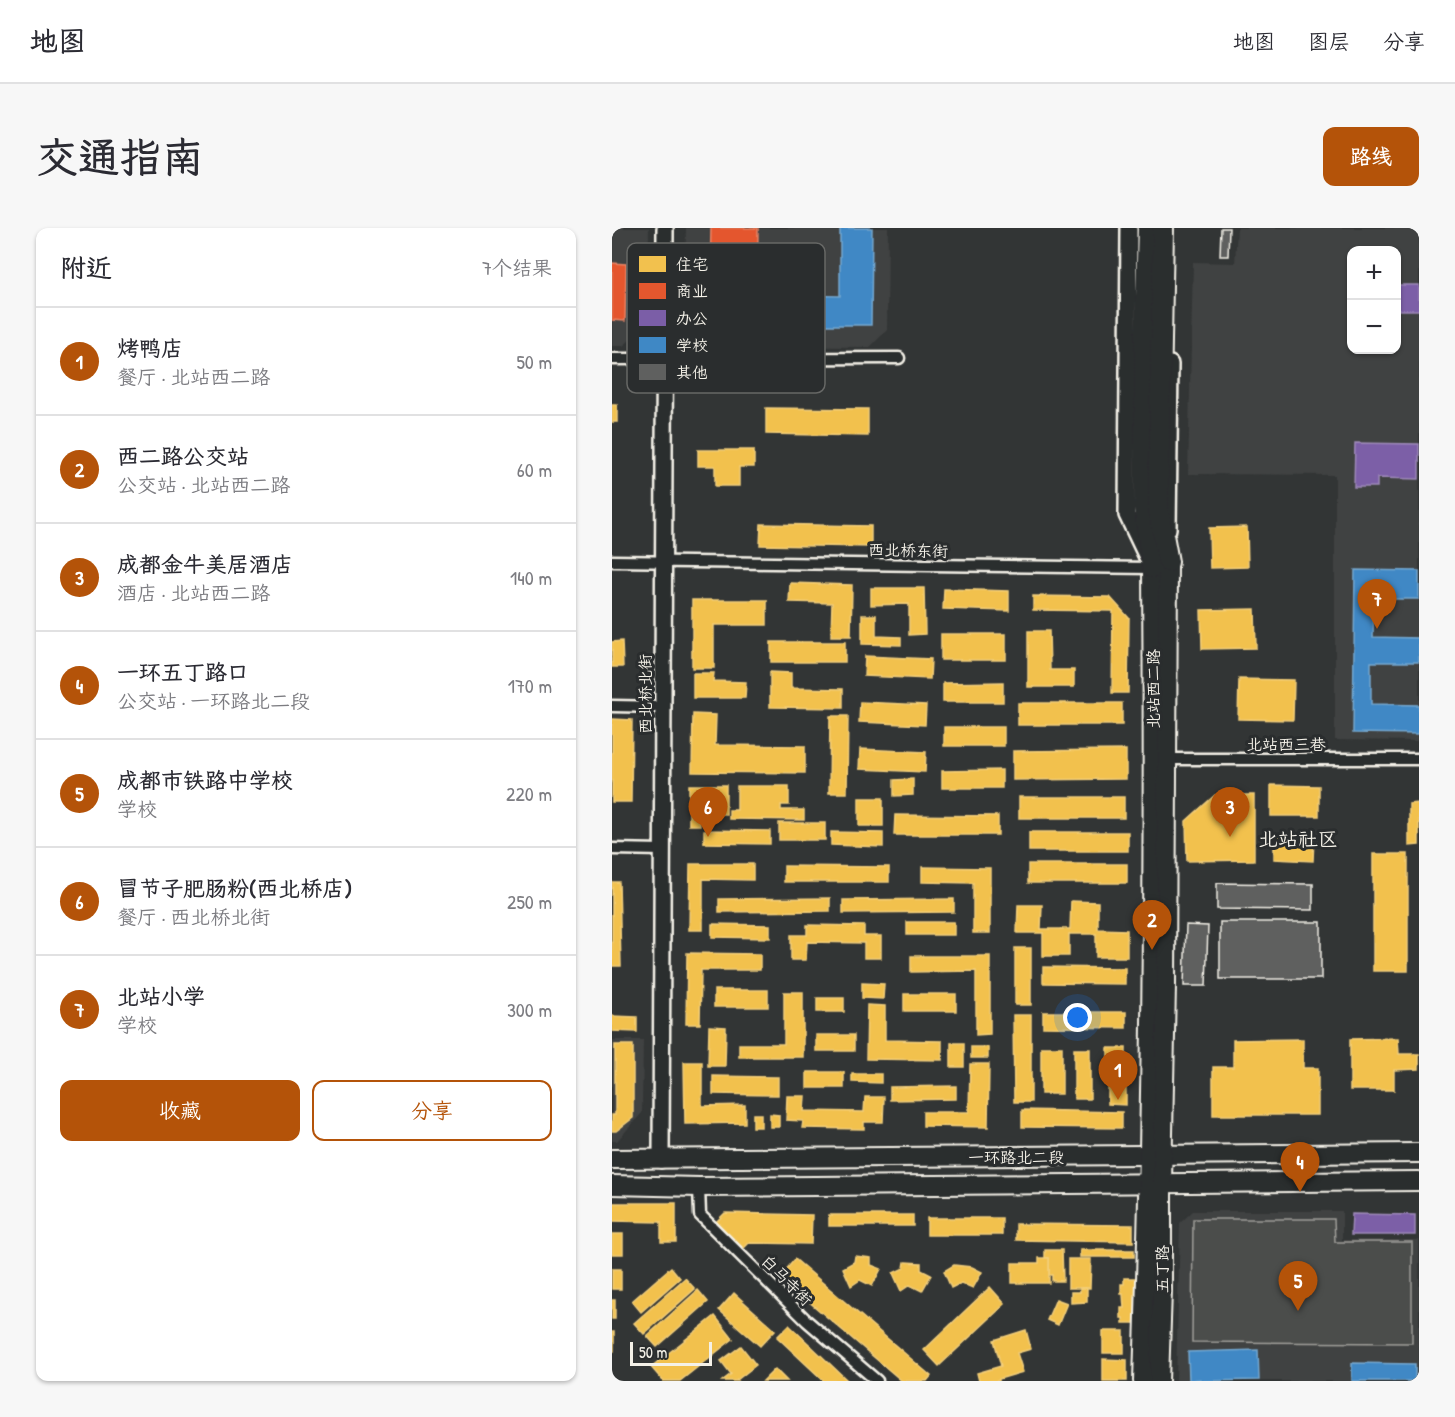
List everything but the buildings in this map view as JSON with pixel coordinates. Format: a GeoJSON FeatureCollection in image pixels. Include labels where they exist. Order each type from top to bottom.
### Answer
{"type":"FeatureCollection","features":[{"type":"Feature","properties":{"kind":"highway"},"geometry":{"type":"LineString","coordinates":[[1148,228],[1160,565]]}},
{"type":"Feature","properties":{"kind":"highway"},"geometry":{"type":"LineString","coordinates":[[1153,330],[1163,228]]}},
{"type":"Feature","properties":{"kind":"main road","name":"北站西二路"},"geometry":{"type":"LineString","coordinates":[[1156,1156],[1161,759],[1160,565]]}},
{"type":"Feature","properties":{"kind":"main road","name":"一环路北二段"},"geometry":{"type":"LineString","coordinates":[[612,1160],[1419,1153]]}},
{"type":"Feature","properties":{"kind":"main road","name":"五丁路"},"geometry":{"type":"LineString","coordinates":[[1156,1156],[1162,1290],[1159,1381]]}},
{"type":"Feature","properties":{"kind":"main road","name":"一环路北二段"},"geometry":{"type":"LineString","coordinates":[[612,1185],[699,1187],[1419,1181]]}},
{"type":"Feature","properties":{"kind":"main road","name":"五丁路"},"geometry":{"type":"LineString","coordinates":[[1143,1381],[1156,1183]]}},
{"type":"Feature","properties":{"kind":"street","name":"北站西二路"},"geometry":{"type":"LineString","coordinates":[[1129,228],[1127,515],[1160,565]]}},
{"type":"Feature","properties":{"kind":"street","name":"北站西二路"},"geometry":{"type":"LineString","coordinates":[[1160,565],[1172,228]]}},
{"type":"Feature","properties":{"kind":"street"},"geometry":{"type":"LineString","coordinates":[[825,358],[899,358]]}},
{"type":"Feature","properties":{"kind":"street","name":"西北桥北街"},"geometry":{"type":"LineString","coordinates":[[661,1160],[665,393]]}},
{"type":"Feature","properties":{"kind":"street","name":"西北桥东街"},"geometry":{"type":"LineString","coordinates":[[612,561],[1160,565]]}},
{"type":"Feature","properties":{"kind":"street"},"geometry":{"type":"LineString","coordinates":[[612,706],[663,707]]}},
{"type":"Feature","properties":{"kind":"street","name":"北站西三巷"},"geometry":{"type":"LineString","coordinates":[[1161,759],[1419,759]]}},
{"type":"Feature","properties":{"kind":"street"},"geometry":{"type":"LineString","coordinates":[[612,849],[663,850]]}},
{"type":"Feature","properties":{"kind":"street","name":"白马寺街"},"geometry":{"type":"LineString","coordinates":[[699,1187],[700,1215],[807,1321],[877,1381]]}},
{"type":"Feature","properties":{"kind":"shaded area"},"geometry":{"type":"Polygon","coordinates":[[[612,228],[649,228],[649,243],[627,243],[627,342],[623,346],[612,346],[612,228]]]}},
{"type":"Feature","properties":{"kind":"shaded area"},"geometry":{"type":"Polygon","coordinates":[[[686,228],[888,228],[887,330],[870,347],[825,347],[825,243],[686,243],[686,228]]]}},
{"type":"Feature","properties":{"kind":"shaded area"},"geometry":{"type":"Polygon","coordinates":[[[1237,228],[1419,228],[1419,741],[1335,740],[1335,475],[1188,474],[1193,262],[1235,263],[1237,228]]]}},
{"type":"Feature","properties":{"kind":"shaded area"},"geometry":{"type":"Polygon","coordinates":[[[612,1040],[643,1040],[642,1113],[617,1141],[612,1141],[612,1040]]]}},
{"type":"Feature","properties":{"kind":"shaded area"},"geometry":{"type":"Polygon","coordinates":[[[1193,1211],[1342,1211],[1342,1240],[1419,1240],[1419,1381],[1176,1381],[1180,1223],[1193,1211]]]}},
{"type":"Feature","properties":{"kind":"shaded area"},"geometry":{"type":"Polygon","coordinates":[[[1193,1219],[1334,1219],[1335,1242],[1412,1242],[1412,1343],[1192,1342],[1193,1219]]]}},
{"type":"Feature","properties":{"kind":"place","name":"北站小学"},"geometry":{"type":"Point","coordinates":[1377,629]}},
{"type":"Feature","properties":{"kind":"place","name":"冒节子肥肠粉(西北桥店)"},"geometry":{"type":"Point","coordinates":[708,837]}},
{"type":"Feature","properties":{"kind":"place","name":"成都金牛美居酒店"},"geometry":{"type":"Point","coordinates":[1230,837]}},
{"type":"Feature","properties":{"kind":"place","name":"西二路公交站"},"geometry":{"type":"Point","coordinates":[1152,950]}},
{"type":"Feature","properties":{"kind":"place","name":"烤鸭店"},"geometry":{"type":"Point","coordinates":[1118,1100]}},
{"type":"Feature","properties":{"kind":"place","name":"一环五丁路口"},"geometry":{"type":"Point","coordinates":[1300,1192]}},
{"type":"Feature","properties":{"kind":"place","name":"成都市铁路中学校"},"geometry":{"type":"Point","coordinates":[1298,1311]}},
{"type":"Feature","properties":{"kind":"district","name":"北站社区"},"geometry":{"type":"Point","coordinates":[1298,838]}}]}
